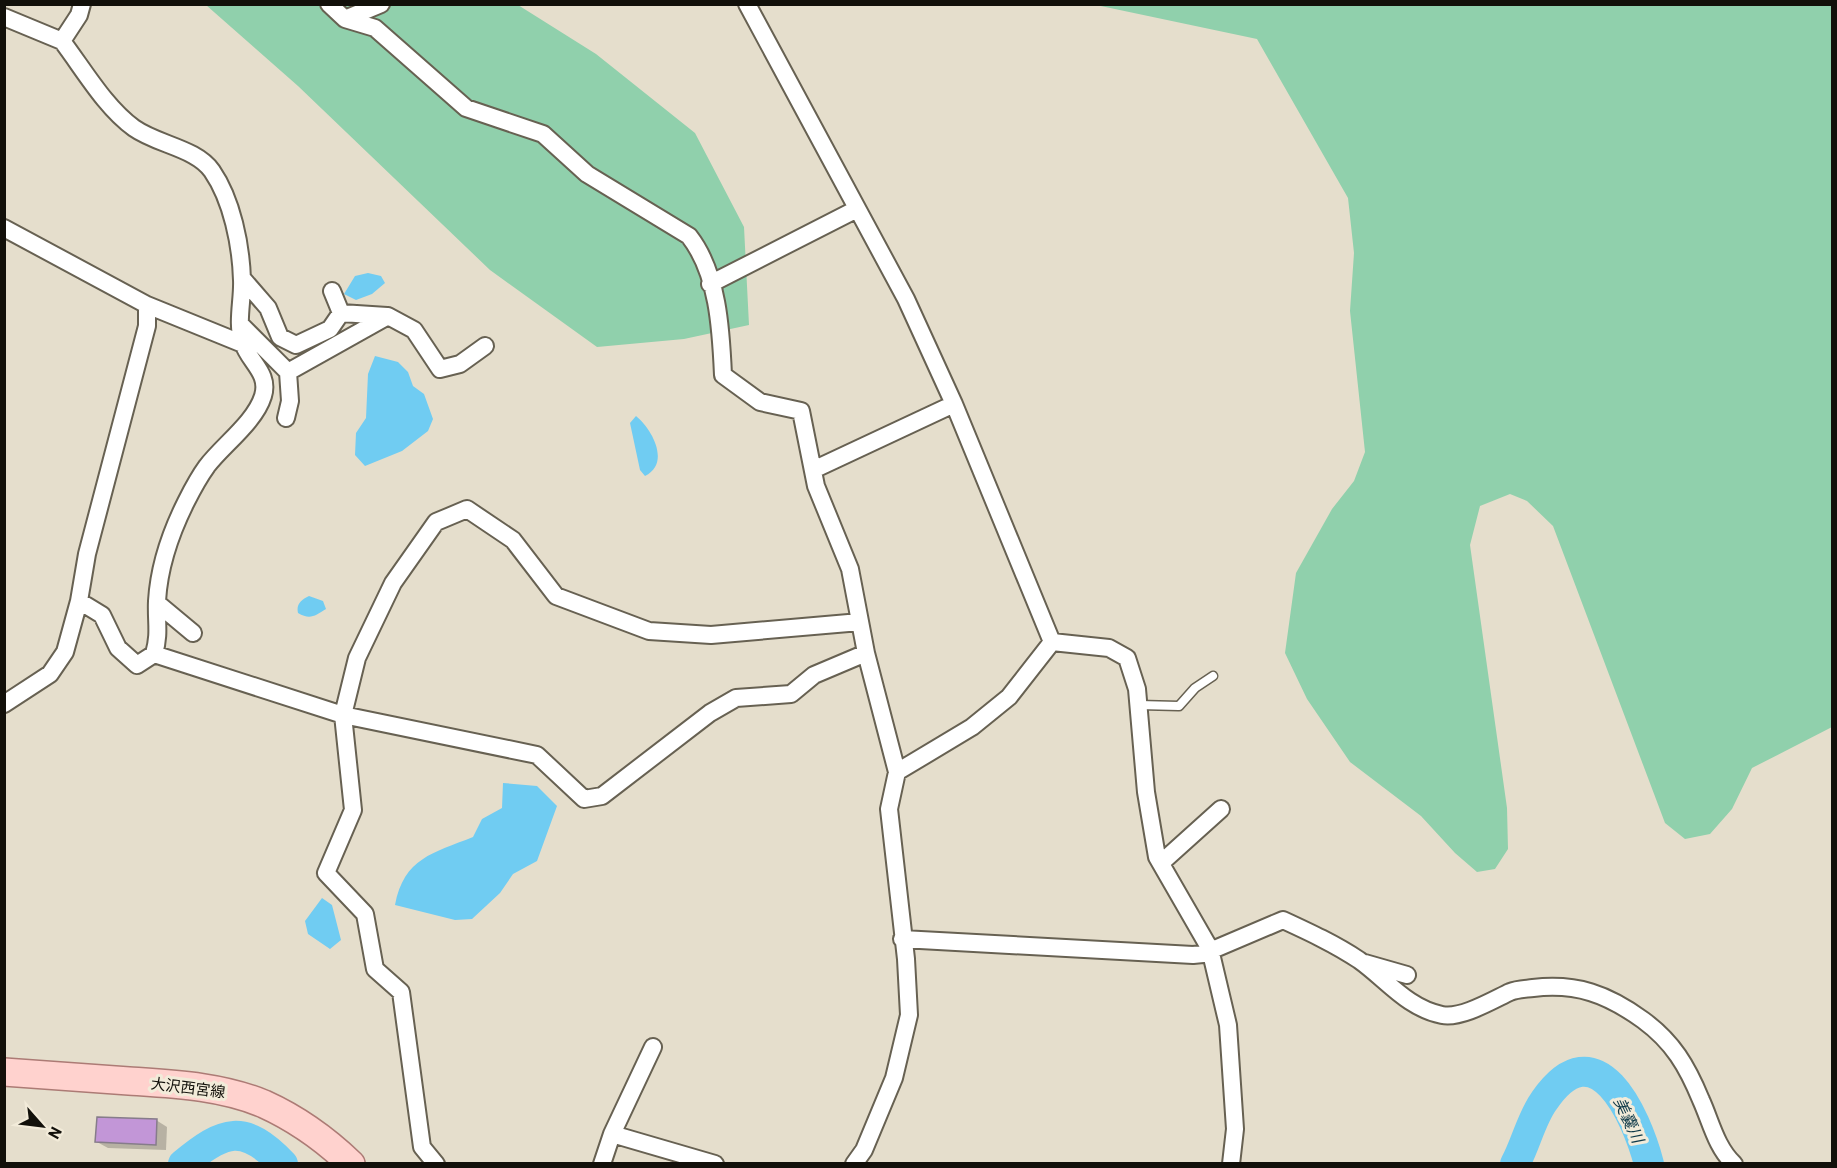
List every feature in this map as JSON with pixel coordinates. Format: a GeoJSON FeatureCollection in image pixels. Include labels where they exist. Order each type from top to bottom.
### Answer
{"type":"FeatureCollection","features":[{"type":"Feature","properties":{"kind":"main road","name":"大沢西宮線"},"geometry":{"type":"LineString","coordinates":[[4,1072],[194,1086],[228,1092],[263,1104],[298,1121],[328,1142],[351,1164]]}},
{"type":"Feature","properties":{"kind":"street"},"geometry":{"type":"LineString","coordinates":[[62,41],[79,15],[82,4]]}},
{"type":"Feature","properties":{"kind":"street"},"geometry":{"type":"LineString","coordinates":[[329,4],[345,19],[375,28],[466,108],[543,134],[587,174],[689,236],[701,251],[721,323],[723,375],[760,402],[801,411],[816,486],[850,569],[866,653],[897,772],[889,809],[906,959],[909,1015],[894,1078],[864,1150],[854,1164]]}},
{"type":"Feature","properties":{"kind":"street"},"geometry":{"type":"LineString","coordinates":[[345,19],[381,4]]}},
{"type":"Feature","properties":{"kind":"street"},"geometry":{"type":"LineString","coordinates":[[747,4],[906,299],[954,404],[1052,642]]}},
{"type":"Feature","properties":{"kind":"street"},"geometry":{"type":"LineString","coordinates":[[4,17],[62,41],[102,95],[133,127],[158,142],[195,155],[211,170],[226,195],[242,278],[240,324],[243,344],[263,373],[263,397],[244,425],[206,467],[186,502],[161,565],[157,603],[159,636],[154,654],[137,665],[118,648],[102,615],[79,601]]}},
{"type":"Feature","properties":{"kind":"street"},"geometry":{"type":"LineString","coordinates":[[710,284],[857,209]]}},
{"type":"Feature","properties":{"kind":"street"},"geometry":{"type":"LineString","coordinates":[[4,228],[147,305],[243,344]]}},
{"type":"Feature","properties":{"kind":"street"},"geometry":{"type":"LineString","coordinates":[[242,278],[268,308],[280,337],[296,345],[330,329],[341,314]]}},
{"type":"Feature","properties":{"kind":"street"},"geometry":{"type":"LineString","coordinates":[[332,291],[341,314]]}},
{"type":"Feature","properties":{"kind":"street"},"geometry":{"type":"LineString","coordinates":[[4,704],[50,674],[65,652],[79,601],[87,554],[147,326],[147,305]]}},
{"type":"Feature","properties":{"kind":"street"},"geometry":{"type":"LineString","coordinates":[[341,314],[388,316],[414,330],[440,369],[460,364],[485,346]]}},
{"type":"Feature","properties":{"kind":"street"},"geometry":{"type":"LineString","coordinates":[[288,372],[388,316]]}},
{"type":"Feature","properties":{"kind":"street"},"geometry":{"type":"LineString","coordinates":[[240,324],[288,372],[290,401],[286,418]]}},
{"type":"Feature","properties":{"kind":"street"},"geometry":{"type":"LineString","coordinates":[[813,470],[954,404]]}},
{"type":"Feature","properties":{"kind":"street"},"geometry":{"type":"LineString","coordinates":[[436,1164],[422,1147],[401,992],[375,969],[365,914],[326,873],[353,810],[343,715],[357,658],[393,583],[436,522],[467,509],[513,540],[556,596],[649,631],[711,635],[860,622]]}},
{"type":"Feature","properties":{"kind":"street"},"geometry":{"type":"LineString","coordinates":[[157,603],[193,633]]}},
{"type":"Feature","properties":{"kind":"street"},"geometry":{"type":"LineString","coordinates":[[1052,642],[1109,648],[1126,658],[1137,689],[1146,792],[1157,857],[1210,949],[1228,1025],[1235,1129],[1231,1164]]}},
{"type":"Feature","properties":{"kind":"street"},"geometry":{"type":"LineString","coordinates":[[897,772],[972,728],[1009,697],[1052,642]]}},
{"type":"Feature","properties":{"kind":"street"},"geometry":{"type":"LineString","coordinates":[[154,654],[343,715],[537,755],[584,799],[602,796],[710,713],[736,698],[791,694],[814,675],[866,653]]}},
{"type":"Feature","properties":{"kind":"street"},"geometry":{"type":"LineString","coordinates":[[1161,863],[1221,809]]}},
{"type":"Feature","properties":{"kind":"street"},"geometry":{"type":"LineString","coordinates":[[902,939],[1203,954],[1210,949],[1282,920],[1331,943],[1361,962],[1388,986],[1416,1005],[1444,1016],[1477,1008],[1514,990],[1560,985],[1604,996],[1643,1020],[1673,1046],[1701,1098],[1722,1153],[1734,1164]]}},
{"type":"Feature","properties":{"kind":"street"},"geometry":{"type":"LineString","coordinates":[[1361,962],[1407,975]]}},
{"type":"Feature","properties":{"kind":"street"},"geometry":{"type":"LineString","coordinates":[[602,1164],[612,1134],[653,1047]]}},
{"type":"Feature","properties":{"kind":"street"},"geometry":{"type":"LineString","coordinates":[[612,1134],[715,1164]]}},
{"type":"Feature","properties":{"kind":"lane"},"geometry":{"type":"LineString","coordinates":[[1139,705],[1179,706],[1195,688],[1214,676]]}},
{"type":"Feature","properties":{"kind":"green space"},"geometry":{"type":"Polygon","coordinates":[[[206,5],[518,5],[596,54],[695,133],[744,227],[749,325],[684,339],[597,347],[490,270],[298,86],[206,5]]]}},
{"type":"Feature","properties":{"kind":"green space"},"geometry":{"type":"Polygon","coordinates":[[[1096,5],[1832,5],[1832,727],[1752,768],[1732,809],[1710,834],[1685,839],[1665,823],[1553,526],[1527,501],[1510,494],[1480,506],[1470,545],[1507,808],[1508,849],[1495,869],[1477,872],[1455,853],[1421,816],[1350,762],[1307,699],[1285,653],[1296,573],[1332,509],[1354,481],[1365,452],[1350,311],[1354,253],[1348,198],[1257,39],[1096,5]]]}},
{"type":"Feature","properties":{"kind":"water"},"geometry":{"type":"Polygon","coordinates":[[[368,273],[381,276],[385,283],[372,294],[356,300],[344,294],[355,276],[368,273]]]}},
{"type":"Feature","properties":{"kind":"water"},"geometry":{"type":"Polygon","coordinates":[[[375,356],[398,362],[408,372],[413,386],[424,394],[433,419],[428,431],[402,451],[365,466],[355,455],[356,433],[366,418],[368,374],[375,356]]]}},
{"type":"Feature","properties":{"kind":"water"},"geometry":{"type":"Polygon","coordinates":[[[636,416],[653,437],[658,455],[653,470],[645,476],[640,470],[630,423],[636,416]]]}},
{"type":"Feature","properties":{"kind":"water"},"geometry":{"type":"Polygon","coordinates":[[[309,596],[323,601],[326,609],[312,616],[298,613],[300,603],[309,596]]]}},
{"type":"Feature","properties":{"kind":"water"},"geometry":{"type":"Polygon","coordinates":[[[503,783],[537,786],[557,806],[537,861],[513,874],[500,893],[472,919],[455,920],[395,905],[399,889],[413,867],[433,853],[473,837],[482,819],[502,808],[503,783]]]}},
{"type":"Feature","properties":{"kind":"water"},"geometry":{"type":"Polygon","coordinates":[[[322,898],[332,905],[341,940],[330,949],[308,934],[305,921],[322,898]]]}},
{"type":"Feature","properties":{"kind":"building"},"geometry":{"type":"Polygon","coordinates":[[[97,1117],[157,1119],[156,1145],[95,1142],[97,1117]]]}},
{"type":"Feature","properties":{"kind":"waterway","name":"美嚢川"},"geometry":{"type":"LineString","coordinates":[[1515,1164],[1544,1101],[1563,1080],[1581,1072],[1597,1075],[1611,1086],[1624,1102],[1643,1144],[1649,1164]]}},
{"type":"Feature","properties":{"kind":"waterway","name":"美嚢川"},"geometry":{"type":"LineString","coordinates":[[183,1164],[210,1144],[222,1138],[234,1136],[245,1137],[257,1142],[283,1164]]}}]}
